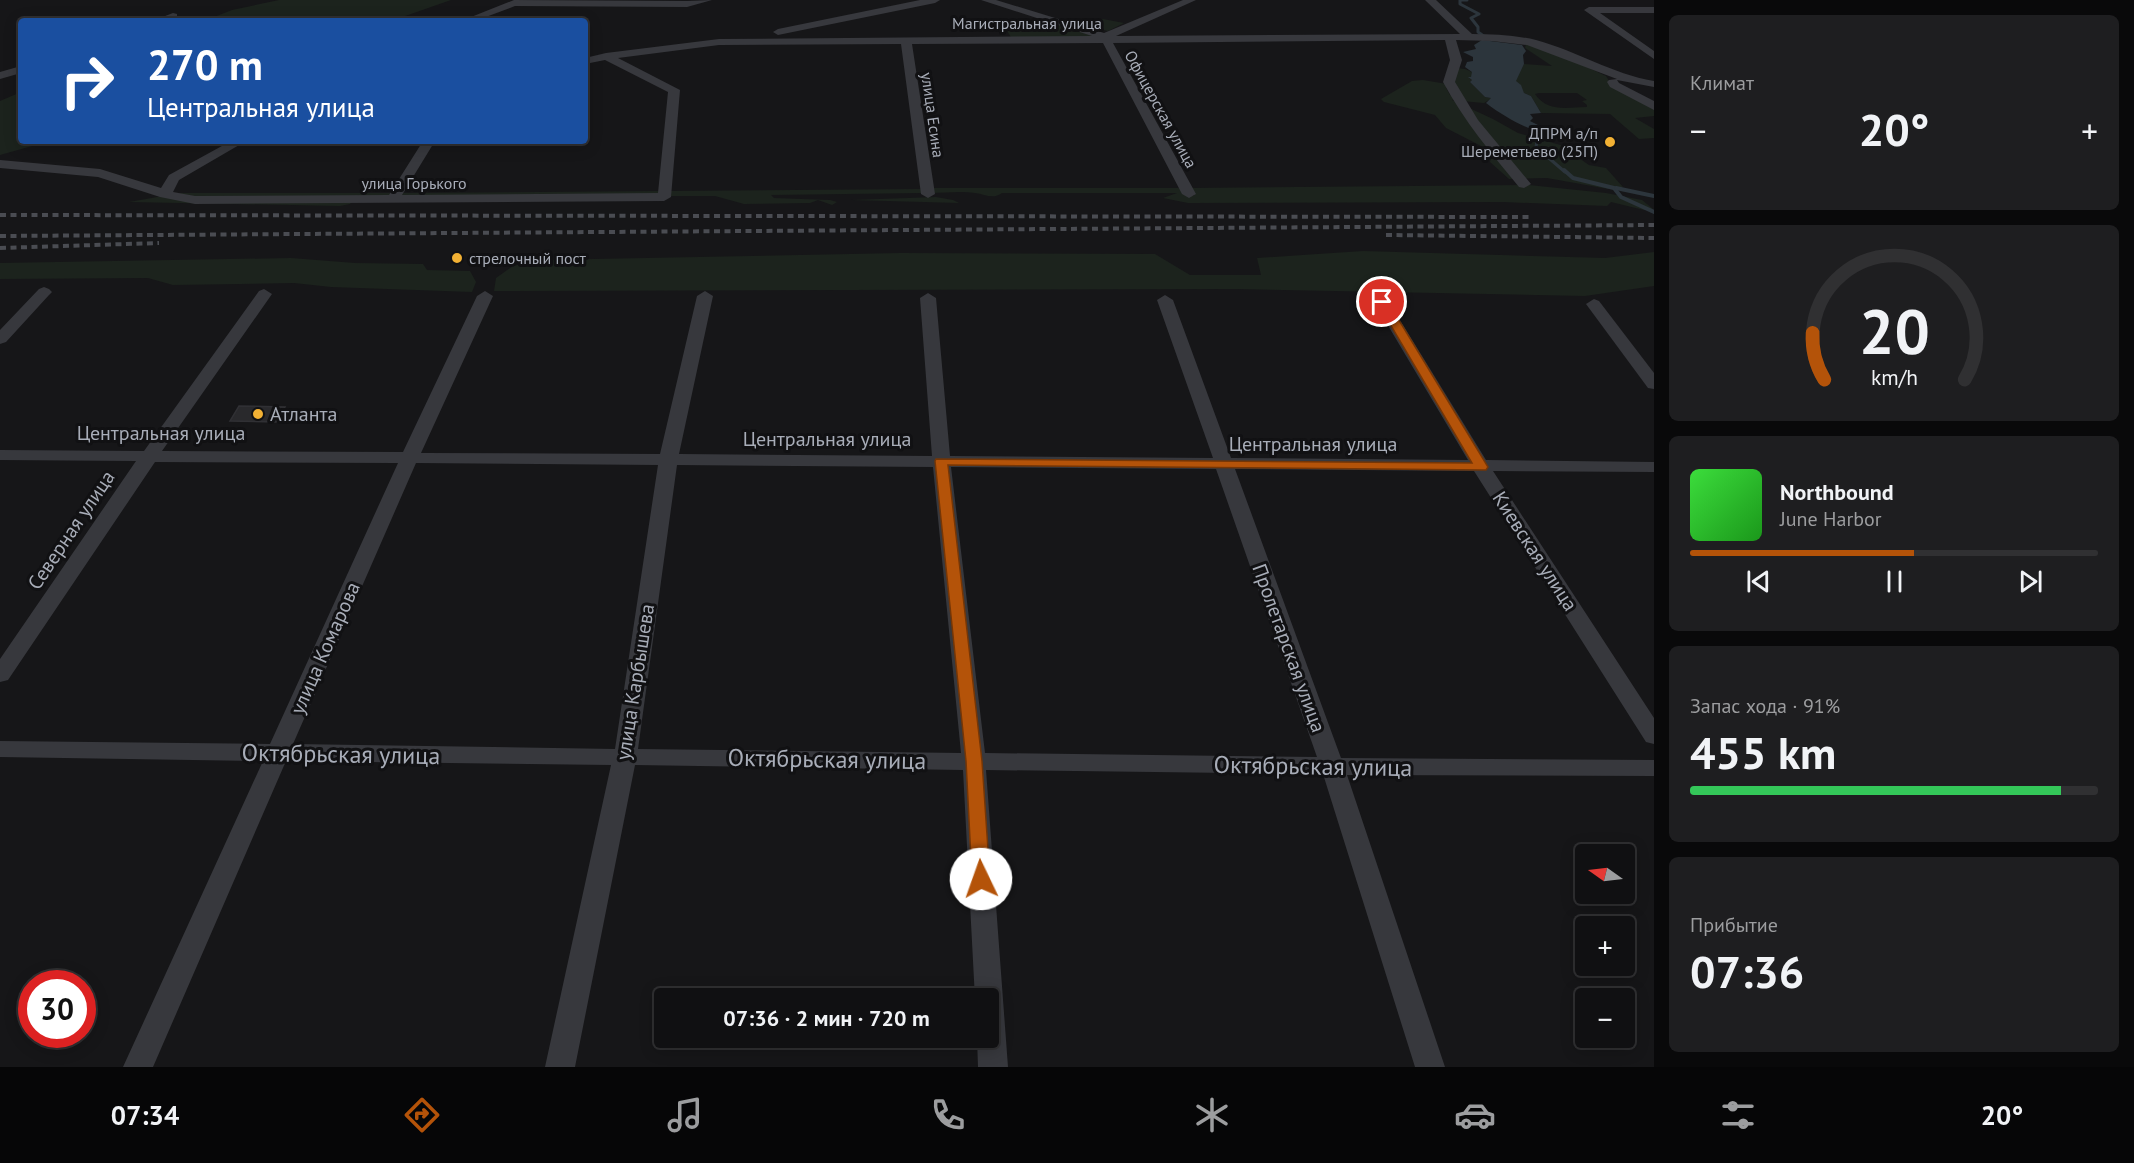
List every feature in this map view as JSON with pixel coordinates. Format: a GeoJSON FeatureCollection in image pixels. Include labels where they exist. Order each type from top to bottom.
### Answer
{"type":"FeatureCollection","features":[{"type":"Feature","properties":{"kind":"street"},"geometry":{"type":"LineString","coordinates":[[474,18],[514,3],[687,4],[707,0]]}},
{"type":"Feature","properties":{"kind":"street"},"geometry":{"type":"LineString","coordinates":[[719,42],[780,32],[935,0]]}},
{"type":"Feature","properties":{"kind":"street"},"geometry":{"type":"LineString","coordinates":[[987,0],[1104,39],[1191,0]]}},
{"type":"Feature","properties":{"kind":"street"},"geometry":{"type":"LineString","coordinates":[[1430,0],[1470,37]]}},
{"type":"Feature","properties":{"kind":"street"},"geometry":{"type":"LineString","coordinates":[[1654,10],[1589,10],[1654,56]]}},
{"type":"Feature","properties":{"kind":"street"},"geometry":{"type":"LineString","coordinates":[[167,18],[173,16]]}},
{"type":"Feature","properties":{"kind":"street","name":"Магистральная улица"},"geometry":{"type":"LineString","coordinates":[[588,60],[719,42],[1470,37],[1528,41],[1558,51],[1611,75]]}},
{"type":"Feature","properties":{"kind":"street"},"geometry":{"type":"LineString","coordinates":[[1450,38],[1456,60],[1449,82],[1471,120],[1524,184]]}},
{"type":"Feature","properties":{"kind":"street","name":"Офицерская улица"},"geometry":{"type":"LineString","coordinates":[[1104,39],[1189,194]]}},
{"type":"Feature","properties":{"kind":"street","name":"улица Есина"},"geometry":{"type":"LineString","coordinates":[[906,40],[928,195]]}},
{"type":"Feature","properties":{"kind":"street","name":"улица Горького"},"geometry":{"type":"LineString","coordinates":[[165,194],[195,200],[664,197],[674,90],[606,56]]}},
{"type":"Feature","properties":{"kind":"street"},"geometry":{"type":"LineString","coordinates":[[0,76],[18,70]]}},
{"type":"Feature","properties":{"kind":"street"},"geometry":{"type":"LineString","coordinates":[[1654,84],[1611,75],[1614,85],[1654,106]]}},
{"type":"Feature","properties":{"kind":"street"},"geometry":{"type":"LineString","coordinates":[[0,164],[100,173],[165,194],[174,178],[235,144]]}},
{"type":"Feature","properties":{"kind":"street"},"geometry":{"type":"LineString","coordinates":[[392,200],[427,144]]}},
{"type":"Feature","properties":{"kind":"street"},"geometry":{"type":"LineString","coordinates":[[0,339],[44,292]]}},
{"type":"Feature","properties":{"kind":"street","name":"Северная улица"},"geometry":{"type":"LineString","coordinates":[[0,675],[150,455],[264,294]]}},
{"type":"Feature","properties":{"kind":"street","name":"улица Комарова"},"geometry":{"type":"LineString","coordinates":[[138,1067],[410,457],[485,296]]}},
{"type":"Feature","properties":{"kind":"street","name":"улица Карбышева"},"geometry":{"type":"LineString","coordinates":[[560,1067],[625,757],[668,461],[705,296]]}},
{"type":"Feature","properties":{"kind":"street"},"geometry":{"type":"LineString","coordinates":[[928,298],[941,461],[974,761],[993,1067]]}},
{"type":"Feature","properties":{"kind":"street","name":"Пролетарская улица"},"geometry":{"type":"LineString","coordinates":[[1165,300],[1332,766],[1430,1067]]}},
{"type":"Feature","properties":{"kind":"street","name":"Киевская улица"},"geometry":{"type":"LineString","coordinates":[[1382,302],[1481,467],[1654,736]]}},
{"type":"Feature","properties":{"kind":"street"},"geometry":{"type":"LineString","coordinates":[[1594,304],[1654,384]]}},
{"type":"Feature","properties":{"kind":"street","name":"Центральная улица"},"geometry":{"type":"LineString","coordinates":[[0,455],[941,461],[1223,466],[1654,467]]}},
{"type":"Feature","properties":{"kind":"street","name":"Октябрьская улица"},"geometry":{"type":"LineString","coordinates":[[0,749],[1654,768]]}},
{"type":"Feature","properties":{"kind":"shaded area"},"geometry":{"type":"Polygon","coordinates":[[[279,0],[451,0],[400,18],[212,18],[232,10],[279,0]]]}},
{"type":"Feature","properties":{"kind":"shaded area"},"geometry":{"type":"Polygon","coordinates":[[[1103,19],[1124,23],[1108,31],[1096,28],[1093,30],[1050,20],[1072,20],[1083,23],[1103,19]]]}},
{"type":"Feature","properties":{"kind":"shaded area"},"geometry":{"type":"Polygon","coordinates":[[[1044,20],[1097,37],[1012,39],[1006,29],[1044,20]]]}},
{"type":"Feature","properties":{"kind":"shaded area"},"geometry":{"type":"Polygon","coordinates":[[[1482,40],[1522,45],[1526,51],[1523,55],[1524,64],[1516,81],[1521,85],[1524,93],[1531,96],[1541,113],[1530,114],[1533,118],[1530,121],[1544,128],[1554,140],[1549,139],[1543,133],[1539,134],[1537,141],[1531,136],[1538,132],[1492,108],[1486,103],[1491,98],[1485,97],[1470,82],[1472,80],[1468,77],[1471,77],[1472,72],[1465,67],[1467,62],[1473,61],[1473,57],[1463,52],[1476,49],[1474,45],[1482,40]]]}},
{"type":"Feature","properties":{"kind":"shaded area"},"geometry":{"type":"Polygon","coordinates":[[[1526,44],[1559,54],[1606,76],[1612,86],[1654,108],[1654,116],[1635,118],[1654,129],[1654,138],[1639,139],[1610,114],[1541,113],[1531,96],[1524,93],[1515,81],[1524,64],[1552,66],[1525,48],[1526,44]],[[1577,93],[1535,94],[1546,104],[1558,108],[1587,107],[1582,101],[1587,100],[1577,93]]]}},
{"type":"Feature","properties":{"kind":"shaded area"},"geometry":{"type":"Polygon","coordinates":[[[1456,68],[1472,72],[1470,82],[1485,97],[1492,98],[1484,103],[1462,101],[1453,79],[1456,68]]]}},
{"type":"Feature","properties":{"kind":"shaded area"},"geometry":{"type":"Polygon","coordinates":[[[1423,80],[1447,84],[1446,88],[1450,95],[1457,98],[1452,100],[1518,133],[1571,148],[1576,156],[1589,165],[1606,168],[1623,187],[1614,190],[1547,178],[1509,179],[1490,162],[1492,155],[1485,148],[1446,128],[1435,115],[1384,102],[1381,99],[1412,81],[1423,80]]]}},
{"type":"Feature","properties":{"kind":"shaded area"},"geometry":{"type":"Polygon","coordinates":[[[18,93],[18,144],[39,144],[0,155],[0,101],[18,93]]]}},
{"type":"Feature","properties":{"kind":"shaded area"},"geometry":{"type":"Polygon","coordinates":[[[1529,185],[1606,193],[1642,200],[1653,209],[1644,210],[1611,202],[1607,206],[1503,202],[1188,203],[1163,198],[1177,193],[1002,193],[992,196],[970,192],[931,193],[930,188],[1183,188],[1187,195],[1194,196],[1190,188],[1529,185]]]}},
{"type":"Feature","properties":{"kind":"shaded area"},"geometry":{"type":"Polygon","coordinates":[[[923,189],[923,193],[771,195],[774,198],[830,200],[837,202],[832,205],[818,200],[810,203],[744,204],[715,196],[668,196],[669,191],[923,189]]]}},
{"type":"Feature","properties":{"kind":"shaded area"},"geometry":{"type":"Polygon","coordinates":[[[661,191],[660,196],[398,198],[401,193],[661,191]]]}},
{"type":"Feature","properties":{"kind":"shaded area"},"geometry":{"type":"Polygon","coordinates":[[[178,193],[392,193],[390,198],[198,199],[178,193]]]}},
{"type":"Feature","properties":{"kind":"shaded area"},"geometry":{"type":"Polygon","coordinates":[[[163,196],[352,201],[350,204],[340,206],[129,202],[163,196]]]}},
{"type":"Feature","properties":{"kind":"shaded area"},"geometry":{"type":"Polygon","coordinates":[[[936,197],[959,203],[851,200],[936,197]]]}},
{"type":"Feature","properties":{"kind":"shaded area"},"geometry":{"type":"Polygon","coordinates":[[[1363,251],[1605,258],[1654,252],[1654,286],[1585,296],[1236,289],[494,291],[496,278],[513,266],[541,260],[901,253],[1155,254],[1190,275],[1261,275],[1257,258],[1363,251]]]}},
{"type":"Feature","properties":{"kind":"shaded area"},"geometry":{"type":"Polygon","coordinates":[[[291,258],[355,263],[423,264],[427,270],[470,271],[476,282],[472,292],[331,287],[294,283],[173,285],[148,278],[0,279],[0,263],[291,258]]]}},
{"type":"Feature","properties":{"kind":"building","name":"Атланта"},"geometry":{"type":"Polygon","coordinates":[[[239,406],[285,407],[276,422],[230,421],[239,406]]]}},
{"type":"Feature","properties":{"kind":"waterway"},"geometry":{"type":"LineString","coordinates":[[1467,0],[1460,0],[1460,4],[1479,14],[1471,18],[1478,27],[1478,32],[1485,37]]}},
{"type":"Feature","properties":{"kind":"waterway"},"geometry":{"type":"LineString","coordinates":[[1543,133],[1538,134],[1536,147],[1565,172]]}},
{"type":"Feature","properties":{"kind":"waterway"},"geometry":{"type":"LineString","coordinates":[[1564,170],[1573,178],[1614,188],[1621,197],[1654,212]]}},
{"type":"Feature","properties":{"kind":"waterway"},"geometry":{"type":"LineString","coordinates":[[1616,188],[1654,196]]}},
{"type":"Feature","properties":{"kind":"railway"},"geometry":{"type":"LineString","coordinates":[[0,215],[1530,217]]}},
{"type":"Feature","properties":{"kind":"railway"},"geometry":{"type":"LineString","coordinates":[[0,236],[1654,225]]}},
{"type":"Feature","properties":{"kind":"railway"},"geometry":{"type":"LineString","coordinates":[[1386,235],[1654,238]]}},
{"type":"Feature","properties":{"kind":"railway"},"geometry":{"type":"LineString","coordinates":[[0,248],[159,243]]}},
{"type":"Feature","properties":{"kind":"place","name":"ДПРМ а/п Шереметьево (25П)"},"geometry":{"type":"Point","coordinates":[1610,142]}},
{"type":"Feature","properties":{"kind":"place","name":"стрелочный пост"},"geometry":{"type":"Point","coordinates":[457,258]}},
{"type":"Feature","properties":{"kind":"place","name":"Атланта"},"geometry":{"type":"Point","coordinates":[258,414]}},
{"type":"Feature","properties":{"kind":"route"},"geometry":{"type":"LineString","coordinates":[[981,879],[974,761],[941,461],[1223,466],[1481,467],[1382,302]]}}]}
